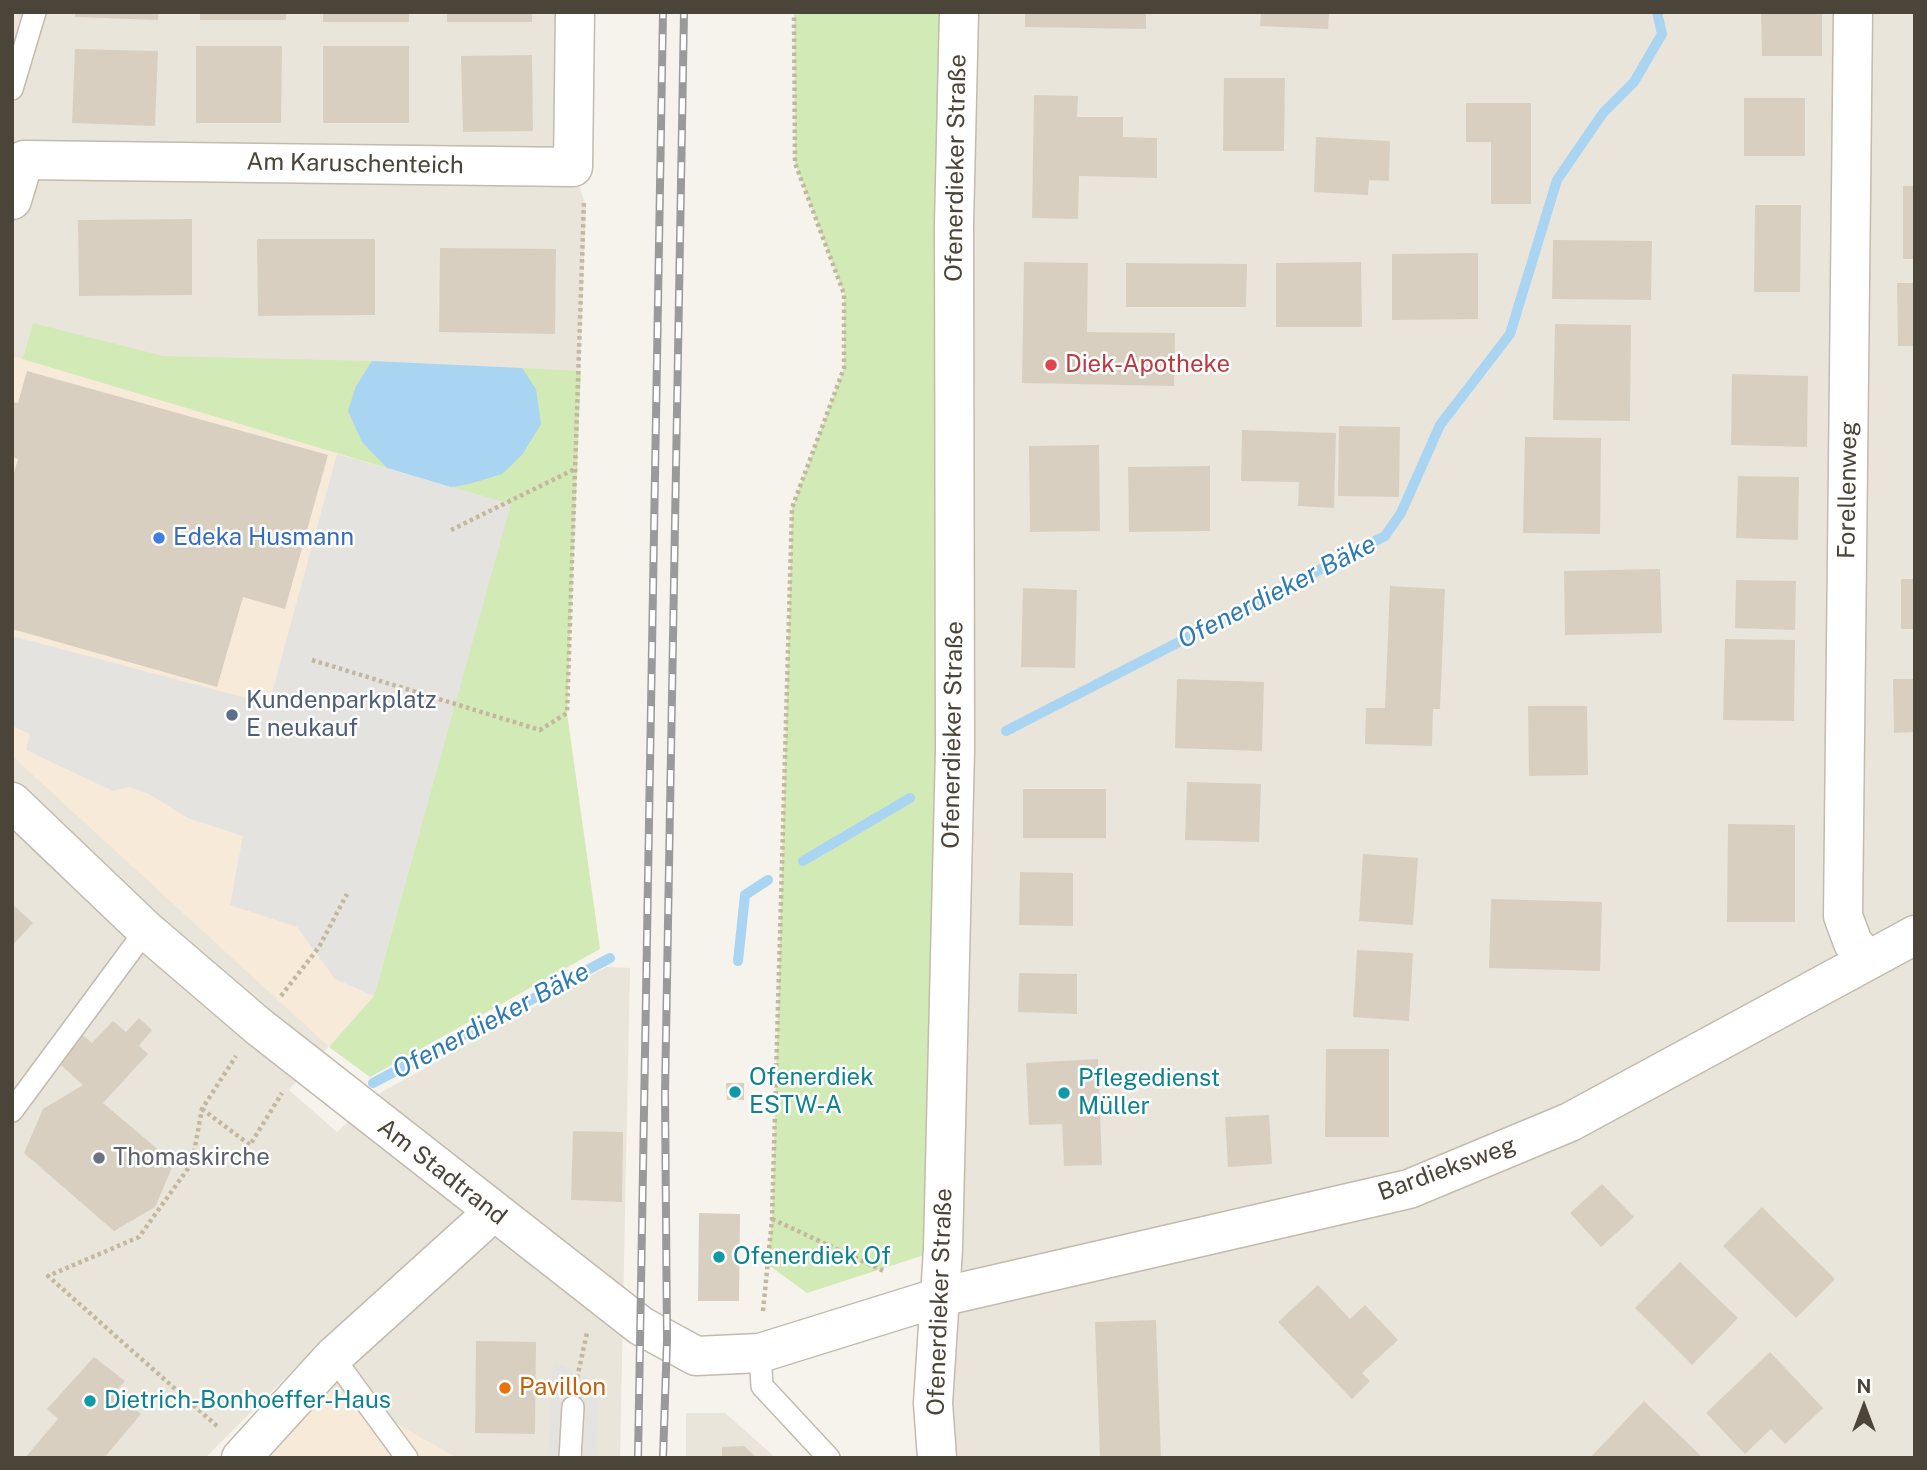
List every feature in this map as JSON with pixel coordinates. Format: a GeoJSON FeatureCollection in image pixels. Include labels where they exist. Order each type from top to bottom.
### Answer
{"type":"FeatureCollection","features":[{"type":"Feature","properties":{"kind":"street"},"geometry":{"type":"LineString","coordinates":[[573,167],[575,12]]}},
{"type":"Feature","properties":{"kind":"street","name":"Ofenerdieker Straße"},"geometry":{"type":"LineString","coordinates":[[937,1458],[933,1403],[940,1297],[955,750],[954,224],[959,12]]}},
{"type":"Feature","properties":{"kind":"street","name":"Forellenweg"},"geometry":{"type":"LineString","coordinates":[[1853,12],[1843,916],[1853,943],[1868,960]]}},
{"type":"Feature","properties":{"kind":"street","name":"Am Karuschenteich"},"geometry":{"type":"LineString","coordinates":[[12,200],[24,160],[573,167]]}},
{"type":"Feature","properties":{"kind":"street","name":"Am Stadtrand"},"geometry":{"type":"LineString","coordinates":[[12,802],[146,930],[258,1026],[641,1326],[696,1356],[761,1370],[940,1297]]}},
{"type":"Feature","properties":{"kind":"street","name":"Bardieksweg"},"geometry":{"type":"LineString","coordinates":[[940,1297],[1409,1189],[1570,1122],[1915,935]]}},
{"type":"Feature","properties":{"kind":"street"},"geometry":{"type":"LineString","coordinates":[[244,1455],[333,1357],[479,1225],[491,1210]]}},
{"type":"Feature","properties":{"kind":"lane"},"geometry":{"type":"LineString","coordinates":[[12,89],[36,12]]}},
{"type":"Feature","properties":{"kind":"lane"},"geometry":{"type":"LineString","coordinates":[[12,1111],[146,930]]}},
{"type":"Feature","properties":{"kind":"lane"},"geometry":{"type":"LineString","coordinates":[[333,1357],[407,1458]]}},
{"type":"Feature","properties":{"kind":"lane"},"geometry":{"type":"LineString","coordinates":[[761,1370],[829,1458]]}},
{"type":"Feature","properties":{"kind":"lane"},"geometry":{"type":"LineString","coordinates":[[570,1458],[573,1407]]}},
{"type":"Feature","properties":{"kind":"path"},"geometry":{"type":"LineString","coordinates":[[761,1370],[772,1219],[792,508],[845,368],[845,294],[795,163],[794,12]]}},
{"type":"Feature","properties":{"kind":"path"},"geometry":{"type":"LineString","coordinates":[[312,660],[540,730],[567,713],[586,206],[573,167]]}},
{"type":"Feature","properties":{"kind":"path"},"geometry":{"type":"LineString","coordinates":[[451,530],[577,468]]}},
{"type":"Feature","properties":{"kind":"path"},"geometry":{"type":"LineString","coordinates":[[258,1026],[319,947],[347,894]]}},
{"type":"Feature","properties":{"kind":"path"},"geometry":{"type":"LineString","coordinates":[[230,1064],[202,1109],[192,1163],[138,1237],[48,1276],[244,1455]]}},
{"type":"Feature","properties":{"kind":"path"},"geometry":{"type":"LineString","coordinates":[[202,1109],[250,1145],[282,1093]]}},
{"type":"Feature","properties":{"kind":"path"},"geometry":{"type":"LineString","coordinates":[[772,1219],[940,1297]]}},
{"type":"Feature","properties":{"kind":"path"},"geometry":{"type":"LineString","coordinates":[[573,1407],[580,1354],[590,1322]]}},
{"type":"Feature","properties":{"kind":"shaded area"},"geometry":{"type":"Polygon","coordinates":[[[12,12],[574,12],[573,167],[586,206],[567,713],[455,704],[374,996],[289,1090],[337,1132],[382,1092],[606,967],[630,968],[620,1458],[457,1458],[332,1388],[305,1358],[205,1458],[12,1458],[12,12]]]}},
{"type":"Feature","properties":{"kind":"shaded area"},"geometry":{"type":"Polygon","coordinates":[[[956,12],[1915,12],[1915,1458],[948,1458],[956,12]]]}},
{"type":"Feature","properties":{"kind":"shaded area"},"geometry":{"type":"Polygon","coordinates":[[[12,356],[511,504],[374,996],[329,1047],[12,756],[12,356]]]}},
{"type":"Feature","properties":{"kind":"shaded area","name":"Kundenparkplatz E neukauf"},"geometry":{"type":"Polygon","coordinates":[[[337,454],[511,504],[374,996],[335,979],[297,927],[230,905],[243,836],[188,818],[149,794],[129,787],[113,791],[26,750],[30,734],[12,726],[12,636],[269,704],[337,454]]]}},
{"type":"Feature","properties":{"kind":"shaded area"},"geometry":{"type":"Polygon","coordinates":[[[553,1361],[599,1383],[597,1458],[548,1458],[553,1361]]]}},
{"type":"Feature","properties":{"kind":"shaded area"},"geometry":{"type":"Polygon","coordinates":[[[332,1388],[457,1458],[264,1458],[332,1388]]]}},
{"type":"Feature","properties":{"kind":"shaded area"},"geometry":{"type":"Polygon","coordinates":[[[686,1413],[725,1413],[776,1458],[686,1458],[686,1413]]]}},
{"type":"Feature","properties":{"kind":"green space"},"geometry":{"type":"Polygon","coordinates":[[[794,12],[956,12],[943,1249],[807,1293],[767,1264],[772,1219],[792,508],[844,368],[844,294],[795,163],[794,12]]]}},
{"type":"Feature","properties":{"kind":"green space"},"geometry":{"type":"Polygon","coordinates":[[[33,323],[163,356],[372,361],[356,386],[362,442],[387,468],[23,359],[33,323]]]}},
{"type":"Feature","properties":{"kind":"green space"},"geometry":{"type":"Polygon","coordinates":[[[522,368],[581,371],[567,713],[600,949],[370,1077],[329,1047],[374,996],[510,504],[451,487],[481,480],[536,389],[522,368]]]}},
{"type":"Feature","properties":{"kind":"water"},"geometry":{"type":"Polygon","coordinates":[[[372,361],[522,368],[536,389],[541,424],[522,455],[502,474],[469,484],[451,487],[387,468],[362,442],[348,411],[356,386],[372,361]]]}},
{"type":"Feature","properties":{"kind":"building"},"geometry":{"type":"Polygon","coordinates":[[[75,12],[158,12],[158,20],[75,17],[75,12]]]}},
{"type":"Feature","properties":{"kind":"building"},"geometry":{"type":"Polygon","coordinates":[[[200,12],[286,12],[286,20],[200,20],[200,12]]]}},
{"type":"Feature","properties":{"kind":"building"},"geometry":{"type":"Polygon","coordinates":[[[323,12],[409,12],[409,22],[323,22],[323,12]]]}},
{"type":"Feature","properties":{"kind":"building"},"geometry":{"type":"Polygon","coordinates":[[[447,12],[532,12],[532,22],[447,22],[447,12]]]}},
{"type":"Feature","properties":{"kind":"building"},"geometry":{"type":"Polygon","coordinates":[[[1025,12],[1146,12],[1146,29],[1025,27],[1025,12]]]}},
{"type":"Feature","properties":{"kind":"building"},"geometry":{"type":"Polygon","coordinates":[[[1261,12],[1329,12],[1328,29],[1260,26],[1261,12]]]}},
{"type":"Feature","properties":{"kind":"building"},"geometry":{"type":"Polygon","coordinates":[[[1761,12],[1822,12],[1822,56],[1762,56],[1761,12]]]}},
{"type":"Feature","properties":{"kind":"building"},"geometry":{"type":"Polygon","coordinates":[[[196,46],[282,46],[281,123],[196,123],[196,46]]]}},
{"type":"Feature","properties":{"kind":"building"},"geometry":{"type":"Polygon","coordinates":[[[323,46],[409,46],[409,123],[323,123],[323,46]]]}},
{"type":"Feature","properties":{"kind":"building"},"geometry":{"type":"Polygon","coordinates":[[[75,49],[158,51],[155,126],[72,123],[75,49]]]}},
{"type":"Feature","properties":{"kind":"building"},"geometry":{"type":"Polygon","coordinates":[[[532,55],[533,131],[463,132],[461,56],[532,55]]]}},
{"type":"Feature","properties":{"kind":"building"},"geometry":{"type":"Polygon","coordinates":[[[1224,78],[1285,78],[1284,151],[1223,151],[1224,78]]]}},
{"type":"Feature","properties":{"kind":"building"},"geometry":{"type":"Polygon","coordinates":[[[1034,95],[1078,96],[1077,117],[1123,117],[1123,137],[1157,138],[1157,178],[1079,176],[1078,219],[1032,218],[1034,95]]]}},
{"type":"Feature","properties":{"kind":"building"},"geometry":{"type":"Polygon","coordinates":[[[1744,98],[1805,98],[1805,156],[1744,156],[1744,98]]]}},
{"type":"Feature","properties":{"kind":"building"},"geometry":{"type":"Polygon","coordinates":[[[1466,103],[1531,103],[1531,204],[1491,204],[1491,142],[1466,142],[1466,103]]]}},
{"type":"Feature","properties":{"kind":"building"},"geometry":{"type":"Polygon","coordinates":[[[1316,137],[1390,141],[1389,181],[1369,180],[1368,195],[1314,192],[1316,137]]]}},
{"type":"Feature","properties":{"kind":"building"},"geometry":{"type":"Polygon","coordinates":[[[1903,186],[1915,186],[1915,259],[1903,259],[1903,186]]]}},
{"type":"Feature","properties":{"kind":"building"},"geometry":{"type":"Polygon","coordinates":[[[1755,205],[1801,205],[1800,292],[1754,292],[1755,205]]]}},
{"type":"Feature","properties":{"kind":"building"},"geometry":{"type":"Polygon","coordinates":[[[192,219],[192,295],[79,296],[78,220],[192,219]]]}},
{"type":"Feature","properties":{"kind":"building"},"geometry":{"type":"Polygon","coordinates":[[[257,239],[375,239],[375,315],[258,316],[257,239]]]}},
{"type":"Feature","properties":{"kind":"building"},"geometry":{"type":"Polygon","coordinates":[[[1553,240],[1652,241],[1651,300],[1552,299],[1553,240]]]}},
{"type":"Feature","properties":{"kind":"building"},"geometry":{"type":"Polygon","coordinates":[[[440,248],[556,249],[555,334],[439,332],[440,248]]]}},
{"type":"Feature","properties":{"kind":"building"},"geometry":{"type":"Polygon","coordinates":[[[1478,253],[1478,319],[1392,320],[1392,254],[1478,253]]]}},
{"type":"Feature","properties":{"kind":"building"},"geometry":{"type":"Polygon","coordinates":[[[1024,262],[1088,263],[1087,332],[1175,333],[1174,386],[1022,383],[1024,262]]]}},
{"type":"Feature","properties":{"kind":"building"},"geometry":{"type":"Polygon","coordinates":[[[1361,262],[1362,327],[1276,327],[1276,263],[1361,262]]]}},
{"type":"Feature","properties":{"kind":"building"},"geometry":{"type":"Polygon","coordinates":[[[1126,263],[1247,264],[1246,307],[1126,307],[1126,263]]]}},
{"type":"Feature","properties":{"kind":"building"},"geometry":{"type":"Polygon","coordinates":[[[1897,283],[1915,283],[1915,346],[1898,346],[1897,283]]]}},
{"type":"Feature","properties":{"kind":"building"},"geometry":{"type":"Polygon","coordinates":[[[1555,324],[1631,325],[1630,421],[1553,420],[1555,324]]]}},
{"type":"Feature","properties":{"kind":"building","name":"Edeka Husmann"},"geometry":{"type":"Polygon","coordinates":[[[27,371],[328,455],[285,609],[243,597],[217,687],[12,629],[12,479],[18,459],[12,457],[12,402],[18,403],[27,371]]]}},
{"type":"Feature","properties":{"kind":"building"},"geometry":{"type":"Polygon","coordinates":[[[1732,374],[1808,376],[1807,447],[1731,445],[1732,374]]]}},
{"type":"Feature","properties":{"kind":"building"},"geometry":{"type":"Polygon","coordinates":[[[1339,426],[1400,427],[1399,497],[1338,496],[1339,426]]]}},
{"type":"Feature","properties":{"kind":"building"},"geometry":{"type":"Polygon","coordinates":[[[1242,430],[1336,433],[1334,508],[1298,506],[1299,482],[1241,481],[1242,430]]]}},
{"type":"Feature","properties":{"kind":"building"},"geometry":{"type":"Polygon","coordinates":[[[1525,437],[1601,438],[1600,534],[1523,533],[1525,437]]]}},
{"type":"Feature","properties":{"kind":"building"},"geometry":{"type":"Polygon","coordinates":[[[1099,445],[1100,531],[1030,532],[1029,446],[1099,445]]]}},
{"type":"Feature","properties":{"kind":"building"},"geometry":{"type":"Polygon","coordinates":[[[1210,466],[1210,531],[1129,532],[1128,467],[1210,466]]]}},
{"type":"Feature","properties":{"kind":"building"},"geometry":{"type":"Polygon","coordinates":[[[1738,476],[1799,477],[1798,540],[1736,538],[1738,476]]]}},
{"type":"Feature","properties":{"kind":"building"},"geometry":{"type":"Polygon","coordinates":[[[1660,569],[1662,633],[1565,635],[1564,571],[1660,569]]]}},
{"type":"Feature","properties":{"kind":"building"},"geometry":{"type":"Polygon","coordinates":[[[1901,579],[1915,579],[1915,629],[1901,629],[1901,579]]]}},
{"type":"Feature","properties":{"kind":"building"},"geometry":{"type":"Polygon","coordinates":[[[1736,580],[1796,581],[1795,630],[1735,628],[1736,580]]]}},
{"type":"Feature","properties":{"kind":"building"},"geometry":{"type":"Polygon","coordinates":[[[1390,586],[1445,589],[1440,709],[1433,709],[1432,746],[1365,744],[1366,708],[1385,708],[1390,586]]]}},
{"type":"Feature","properties":{"kind":"building"},"geometry":{"type":"Polygon","coordinates":[[[1023,588],[1077,590],[1075,668],[1021,667],[1023,588]]]}},
{"type":"Feature","properties":{"kind":"building"},"geometry":{"type":"Polygon","coordinates":[[[1725,639],[1795,640],[1794,721],[1723,720],[1725,639]]]}},
{"type":"Feature","properties":{"kind":"building"},"geometry":{"type":"Polygon","coordinates":[[[1177,679],[1264,682],[1262,751],[1175,748],[1177,679]]]}},
{"type":"Feature","properties":{"kind":"building"},"geometry":{"type":"Polygon","coordinates":[[[1893,679],[1915,679],[1915,732],[1894,733],[1893,679]]]}},
{"type":"Feature","properties":{"kind":"building"},"geometry":{"type":"Polygon","coordinates":[[[1528,706],[1587,706],[1588,775],[1529,776],[1528,706]]]}},
{"type":"Feature","properties":{"kind":"building"},"geometry":{"type":"Polygon","coordinates":[[[1187,782],[1261,784],[1259,842],[1185,840],[1187,782]]]}},
{"type":"Feature","properties":{"kind":"building"},"geometry":{"type":"Polygon","coordinates":[[[1023,789],[1106,789],[1106,838],[1023,838],[1023,789]]]}},
{"type":"Feature","properties":{"kind":"building"},"geometry":{"type":"Polygon","coordinates":[[[1728,824],[1795,825],[1795,922],[1727,922],[1728,824]]]}},
{"type":"Feature","properties":{"kind":"building"},"geometry":{"type":"Polygon","coordinates":[[[1363,854],[1418,858],[1413,925],[1359,921],[1363,854]]]}},
{"type":"Feature","properties":{"kind":"building"},"geometry":{"type":"Polygon","coordinates":[[[1020,872],[1073,873],[1073,926],[1019,925],[1020,872]]]}},
{"type":"Feature","properties":{"kind":"building"},"geometry":{"type":"Polygon","coordinates":[[[1491,899],[1602,902],[1600,971],[1489,968],[1491,899]]]}},
{"type":"Feature","properties":{"kind":"building"},"geometry":{"type":"Polygon","coordinates":[[[12,904],[33,923],[12,946],[12,904]]]}},
{"type":"Feature","properties":{"kind":"building"},"geometry":{"type":"Polygon","coordinates":[[[1357,950],[1413,953],[1409,1021],[1353,1017],[1357,950]]]}},
{"type":"Feature","properties":{"kind":"building"},"geometry":{"type":"Polygon","coordinates":[[[1019,973],[1077,974],[1077,1014],[1018,1012],[1019,973]]]}},
{"type":"Feature","properties":{"kind":"building","name":"Thomaskirche"},"geometry":{"type":"Polygon","coordinates":[[[139,1018],[152,1030],[139,1046],[148,1054],[103,1103],[174,1163],[155,1207],[114,1231],[24,1153],[43,1109],[83,1085],[54,1059],[78,1031],[92,1043],[113,1021],[126,1032],[139,1018]]]}},
{"type":"Feature","properties":{"kind":"building"},"geometry":{"type":"Polygon","coordinates":[[[1326,1049],[1389,1049],[1389,1137],[1325,1137],[1326,1049]]]}},
{"type":"Feature","properties":{"kind":"building","name":"Pflegedienst Müller"},"geometry":{"type":"Polygon","coordinates":[[[1098,1059],[1102,1165],[1064,1166],[1062,1124],[1029,1125],[1026,1063],[1098,1059]]]}},
{"type":"Feature","properties":{"kind":"building","name":"Ofenerdiek ESTW-A"},"geometry":{"type":"Polygon","coordinates":[[[726,1083],[744,1083],[744,1100],[727,1100],[726,1083]]]}},
{"type":"Feature","properties":{"kind":"building"},"geometry":{"type":"Polygon","coordinates":[[[1269,1115],[1272,1164],[1228,1167],[1225,1117],[1269,1115]]]}},
{"type":"Feature","properties":{"kind":"building"},"geometry":{"type":"Polygon","coordinates":[[[573,1131],[623,1132],[622,1202],[571,1200],[573,1131]]]}},
{"type":"Feature","properties":{"kind":"building"},"geometry":{"type":"Polygon","coordinates":[[[1602,1184],[1634,1217],[1601,1247],[1570,1213],[1602,1184]]]}},
{"type":"Feature","properties":{"kind":"building"},"geometry":{"type":"Polygon","coordinates":[[[1762,1207],[1835,1279],[1796,1318],[1723,1246],[1762,1207]]]}},
{"type":"Feature","properties":{"kind":"building","name":"Ofenerdiek Of"},"geometry":{"type":"Polygon","coordinates":[[[699,1213],[740,1214],[739,1301],[698,1301],[699,1213]]]}},
{"type":"Feature","properties":{"kind":"building"},"geometry":{"type":"Polygon","coordinates":[[[1680,1262],[1738,1318],[1692,1365],[1635,1308],[1680,1262]]]}},
{"type":"Feature","properties":{"kind":"building"},"geometry":{"type":"Polygon","coordinates":[[[1318,1285],[1350,1319],[1365,1305],[1398,1340],[1362,1373],[1370,1381],[1352,1399],[1278,1322],[1318,1285]]]}},
{"type":"Feature","properties":{"kind":"building"},"geometry":{"type":"Polygon","coordinates":[[[1156,1320],[1161,1458],[1100,1458],[1095,1322],[1156,1320]]]}},
{"type":"Feature","properties":{"kind":"building","name":"Pavillon"},"geometry":{"type":"Polygon","coordinates":[[[476,1341],[536,1342],[535,1434],[475,1433],[476,1341]]]}},
{"type":"Feature","properties":{"kind":"building"},"geometry":{"type":"Polygon","coordinates":[[[1770,1352],[1823,1408],[1785,1444],[1771,1429],[1745,1454],[1706,1413],[1770,1352]]]}},
{"type":"Feature","properties":{"kind":"building","name":"Dietrich-Bonhoeffer-Haus"},"geometry":{"type":"Polygon","coordinates":[[[94,1357],[125,1381],[114,1393],[141,1414],[104,1458],[25,1458],[58,1419],[47,1409],[94,1357]]]}},
{"type":"Feature","properties":{"kind":"building"},"geometry":{"type":"Polygon","coordinates":[[[1644,1401],[1703,1458],[1590,1458],[1644,1401]]]}},
{"type":"Feature","properties":{"kind":"building"},"geometry":{"type":"Polygon","coordinates":[[[744,1446],[757,1458],[722,1458],[722,1447],[744,1446]]]}},
{"type":"Feature","properties":{"kind":"waterway","name":"Ofenerdieker Bäke"},"geometry":{"type":"LineString","coordinates":[[1006,731],[1385,536],[1401,513],[1440,425],[1510,334],[1557,180],[1603,113],[1634,82],[1662,34],[1657,12]]}},
{"type":"Feature","properties":{"kind":"waterway","name":"Ofenerdieker Bäke"},"geometry":{"type":"LineString","coordinates":[[803,861],[910,798]]}},
{"type":"Feature","properties":{"kind":"waterway","name":"Ofenerdieker Bäke"},"geometry":{"type":"LineString","coordinates":[[738,961],[745,895],[768,880]]}},
{"type":"Feature","properties":{"kind":"waterway","name":"Ofenerdieker Bäke"},"geometry":{"type":"LineString","coordinates":[[373,1083],[610,958]]}},
{"type":"Feature","properties":{"kind":"railway"},"geometry":{"type":"LineString","coordinates":[[638,1458],[663,12]]}},
{"type":"Feature","properties":{"kind":"railway"},"geometry":{"type":"LineString","coordinates":[[663,1458],[667,1340],[665,1093],[684,12]]}},
{"type":"Feature","properties":{"kind":"place","name":"Diek-Apotheke"},"geometry":{"type":"Point","coordinates":[1051,365]}},
{"type":"Feature","properties":{"kind":"place","name":"Edeka Husmann"},"geometry":{"type":"Point","coordinates":[159,538]}},
{"type":"Feature","properties":{"kind":"place","name":"Kundenparkplatz E neukauf"},"geometry":{"type":"Point","coordinates":[232,715]}},
{"type":"Feature","properties":{"kind":"place","name":"Ofenerdiek ESTW-A"},"geometry":{"type":"Point","coordinates":[735,1092]}},
{"type":"Feature","properties":{"kind":"place","name":"Pflegedienst Müller"},"geometry":{"type":"Point","coordinates":[1064,1093]}},
{"type":"Feature","properties":{"kind":"place","name":"Thomaskirche"},"geometry":{"type":"Point","coordinates":[99,1158]}},
{"type":"Feature","properties":{"kind":"place","name":"Ofenerdiek Of"},"geometry":{"type":"Point","coordinates":[719,1257]}},
{"type":"Feature","properties":{"kind":"place","name":"Pavillon"},"geometry":{"type":"Point","coordinates":[505,1388]}},
{"type":"Feature","properties":{"kind":"place","name":"Dietrich-Bonhoeffer-Haus"},"geometry":{"type":"Point","coordinates":[90,1401]}}]}
